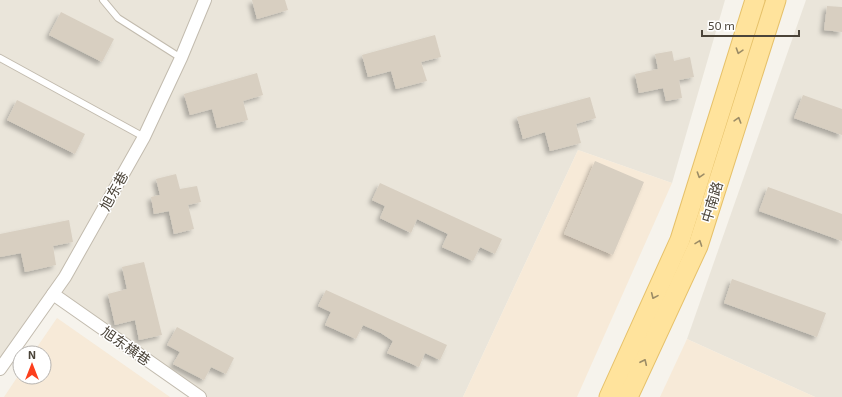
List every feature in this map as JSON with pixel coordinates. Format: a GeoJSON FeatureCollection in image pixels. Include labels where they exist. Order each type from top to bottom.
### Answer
{"type":"FeatureCollection","features":[{"type":"Feature","properties":{"kind":"main road","name":"中南路"},"geometry":{"type":"LineString","coordinates":[[609,397],[680,240],[755,0]]}},
{"type":"Feature","properties":{"kind":"main road","name":"中南路"},"geometry":{"type":"LineString","coordinates":[[628,397],[698,246],[776,0]]}},
{"type":"Feature","properties":{"kind":"street","name":"旭东巷"},"geometry":{"type":"LineString","coordinates":[[0,369],[65,277],[144,137],[181,58],[205,0]]}},
{"type":"Feature","properties":{"kind":"street","name":"旭东横巷"},"geometry":{"type":"LineString","coordinates":[[53,294],[200,397]]}},
{"type":"Feature","properties":{"kind":"lane"},"geometry":{"type":"LineString","coordinates":[[103,0],[118,18],[181,58]]}},
{"type":"Feature","properties":{"kind":"lane"},"geometry":{"type":"LineString","coordinates":[[0,58],[144,137]]}},
{"type":"Feature","properties":{"kind":"shaded area"},"geometry":{"type":"Polygon","coordinates":[[[0,0],[725,0],[672,183],[578,150],[463,397],[200,397],[53,294],[17,345],[12,345],[12,352],[0,369],[0,0]]]}},
{"type":"Feature","properties":{"kind":"shaded area"},"geometry":{"type":"Polygon","coordinates":[[[806,0],[842,0],[842,397],[815,397],[687,339],[806,0]]]}},
{"type":"Feature","properties":{"kind":"shaded area"},"geometry":{"type":"Polygon","coordinates":[[[578,150],[672,183],[577,397],[463,397],[578,150]]]}},
{"type":"Feature","properties":{"kind":"shaded area"},"geometry":{"type":"Polygon","coordinates":[[[57,318],[170,397],[4,397],[12,385],[52,385],[52,345],[38,345],[57,318]]]}},
{"type":"Feature","properties":{"kind":"shaded area"},"geometry":{"type":"Polygon","coordinates":[[[687,339],[815,397],[660,397],[687,339]]]}},
{"type":"Feature","properties":{"kind":"building"},"geometry":{"type":"Polygon","coordinates":[[[252,0],[285,0],[288,10],[257,19],[252,0]]]}},
{"type":"Feature","properties":{"kind":"building"},"geometry":{"type":"Polygon","coordinates":[[[827,6],[842,7],[842,32],[824,30],[827,6]]]}},
{"type":"Feature","properties":{"kind":"building"},"geometry":{"type":"Polygon","coordinates":[[[61,12],[114,39],[102,62],[49,35],[61,12]]]}},
{"type":"Feature","properties":{"kind":"building"},"geometry":{"type":"Polygon","coordinates":[[[435,35],[441,57],[421,62],[427,81],[396,89],[391,71],[368,77],[362,55],[435,35]]]}},
{"type":"Feature","properties":{"kind":"building"},"geometry":{"type":"Polygon","coordinates":[[[672,51],[674,61],[690,57],[694,77],[679,80],[682,98],[666,101],[663,88],[639,93],[635,74],[658,69],[655,54],[672,51]]]}},
{"type":"Feature","properties":{"kind":"building"},"geometry":{"type":"Polygon","coordinates":[[[257,73],[263,95],[243,101],[248,120],[217,128],[212,109],[190,115],[184,94],[257,73]]]}},
{"type":"Feature","properties":{"kind":"building"},"geometry":{"type":"Polygon","coordinates":[[[803,95],[842,109],[842,135],[794,118],[803,95]]]}},
{"type":"Feature","properties":{"kind":"building"},"geometry":{"type":"Polygon","coordinates":[[[590,97],[596,118],[576,124],[581,143],[550,151],[545,132],[523,139],[517,117],[590,97]]]}},
{"type":"Feature","properties":{"kind":"building"},"geometry":{"type":"Polygon","coordinates":[[[17,100],[85,134],[75,154],[7,120],[17,100]]]}},
{"type":"Feature","properties":{"kind":"building"},"geometry":{"type":"Polygon","coordinates":[[[595,161],[644,182],[613,255],[564,234],[595,161]]]}},
{"type":"Feature","properties":{"kind":"building"},"geometry":{"type":"Polygon","coordinates":[[[176,174],[180,189],[197,186],[201,202],[188,205],[194,229],[174,234],[169,211],[154,214],[151,197],[160,195],[156,179],[176,174]]]}},
{"type":"Feature","properties":{"kind":"building"},"geometry":{"type":"Polygon","coordinates":[[[380,183],[502,239],[495,254],[480,247],[473,261],[442,247],[448,234],[417,219],[411,233],[380,218],[385,206],[372,200],[380,183]]]}},
{"type":"Feature","properties":{"kind":"building"},"geometry":{"type":"Polygon","coordinates":[[[768,187],[842,214],[842,241],[759,211],[768,187]]]}},
{"type":"Feature","properties":{"kind":"building"},"geometry":{"type":"Polygon","coordinates":[[[69,220],[73,242],[53,246],[56,265],[25,272],[21,253],[0,257],[0,234],[69,220]]]}},
{"type":"Feature","properties":{"kind":"building"},"geometry":{"type":"Polygon","coordinates":[[[144,262],[162,335],[139,340],[135,320],[115,325],[108,294],[127,289],[122,267],[144,262]]]}},
{"type":"Feature","properties":{"kind":"building"},"geometry":{"type":"Polygon","coordinates":[[[732,279],[826,313],[817,337],[724,303],[732,279]]]}},
{"type":"Feature","properties":{"kind":"building"},"geometry":{"type":"Polygon","coordinates":[[[326,290],[447,345],[440,360],[425,353],[419,367],[387,353],[393,341],[381,333],[363,325],[356,339],[325,325],[331,312],[318,306],[326,290]]]}},
{"type":"Feature","properties":{"kind":"building"},"geometry":{"type":"Polygon","coordinates":[[[177,327],[234,358],[226,374],[211,367],[204,380],[173,364],[180,352],[167,345],[177,327]]]}}]}
